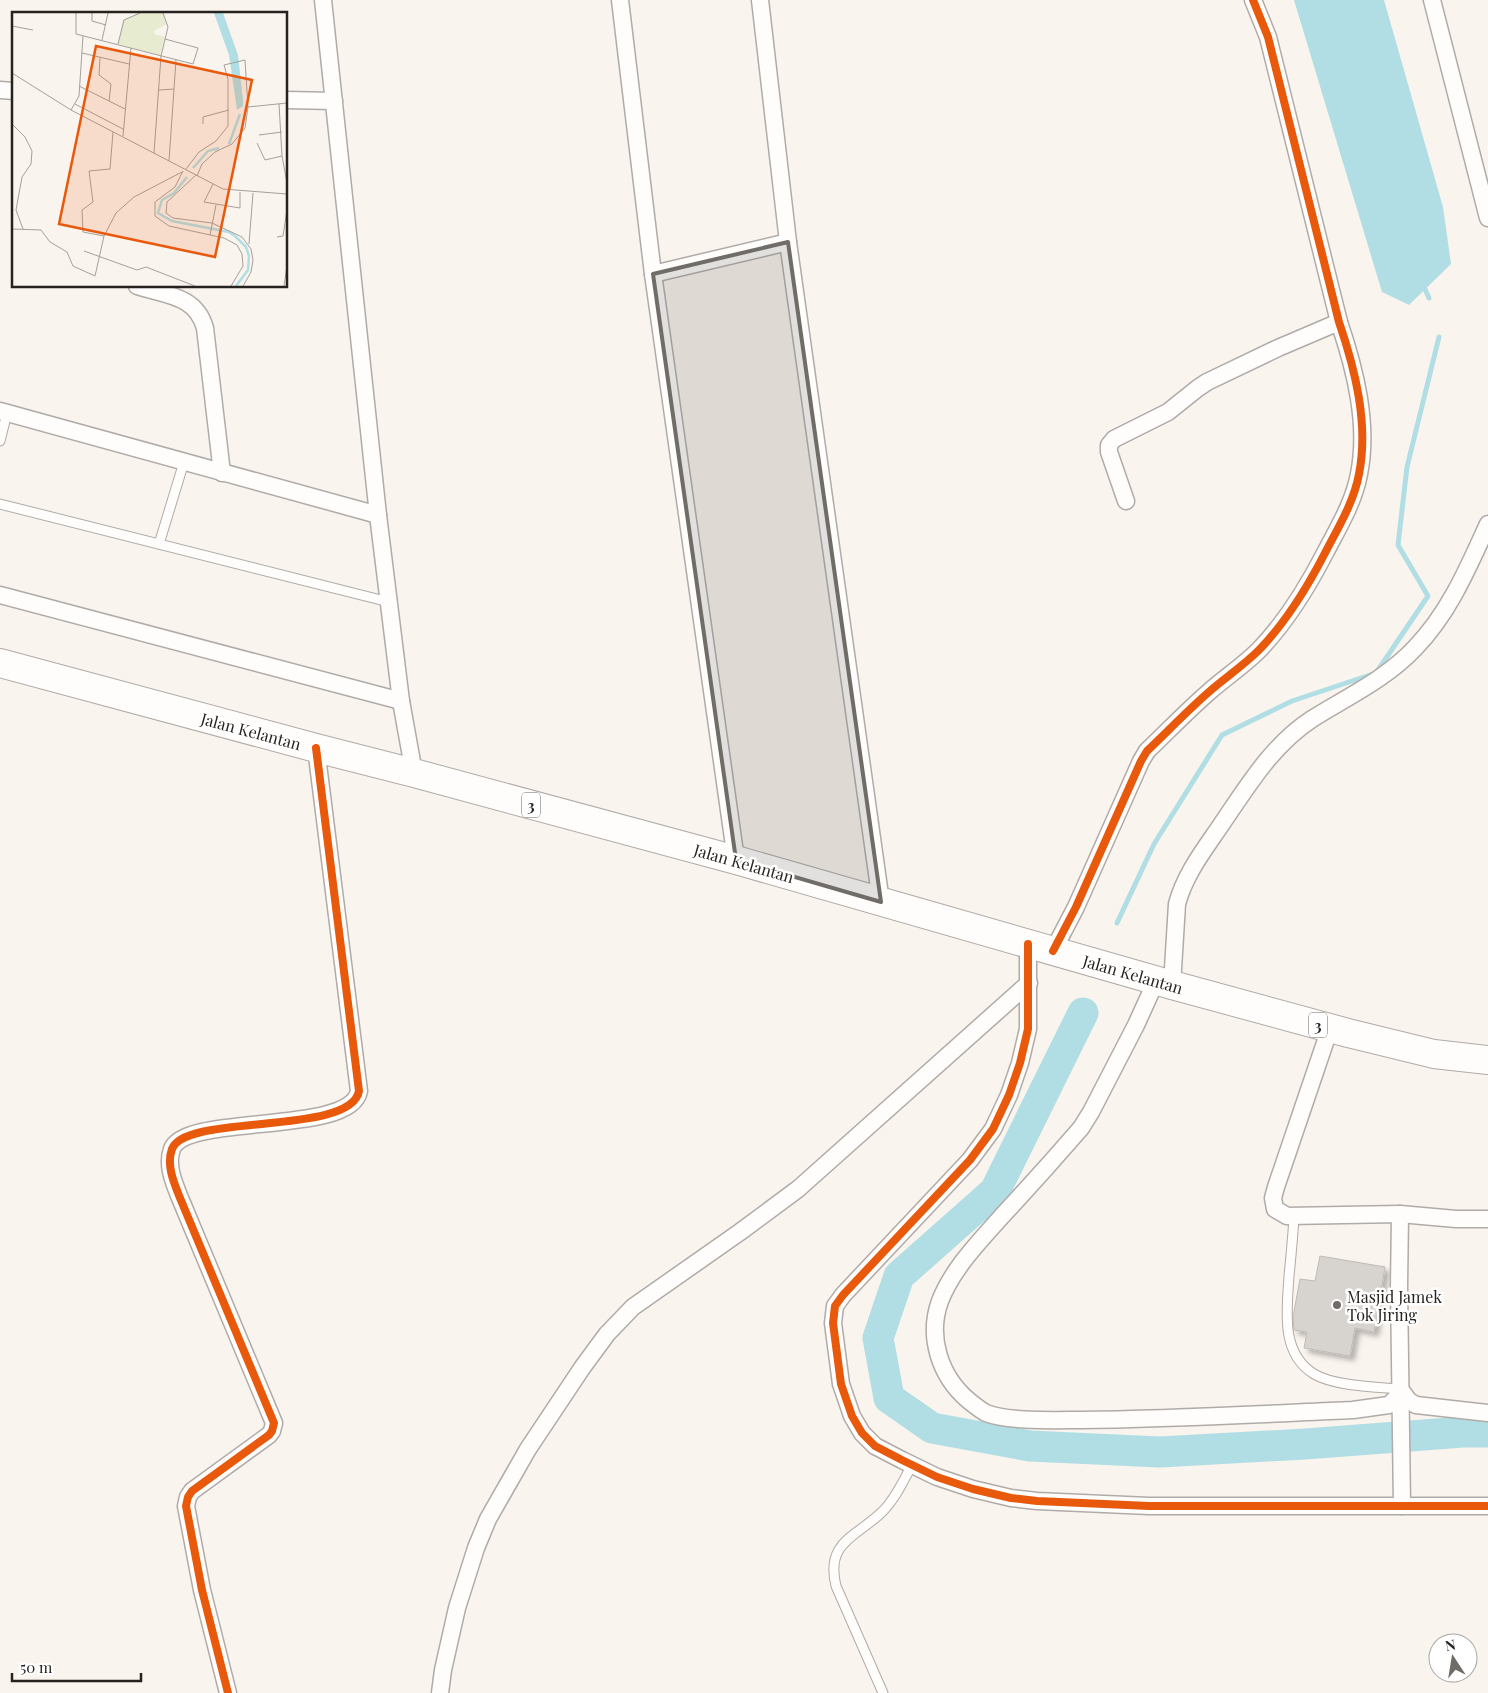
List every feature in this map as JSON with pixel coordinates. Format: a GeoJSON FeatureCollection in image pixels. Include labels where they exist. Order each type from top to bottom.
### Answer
{"type":"FeatureCollection","features":[{"type":"Feature","properties":{"kind":"highway","name":"Jalan Kelantan"},"geometry":{"type":"LineString","coordinates":[[0,663],[736,860],[1160,982],[1330,1028],[1434,1054],[1488,1060]]}},
{"type":"Feature","properties":{"kind":"street"},"geometry":{"type":"LineString","coordinates":[[323,0],[378,515],[401,701],[414,773]]}},
{"type":"Feature","properties":{"kind":"street"},"geometry":{"type":"LineString","coordinates":[[620,0],[653,274],[736,860]]}},
{"type":"Feature","properties":{"kind":"street"},"geometry":{"type":"LineString","coordinates":[[760,0],[788,242],[881,902]]}},
{"type":"Feature","properties":{"kind":"street"},"geometry":{"type":"LineString","coordinates":[[440,1693],[447,1647],[456,1608],[488,1519],[528,1449],[607,1334],[633,1307],[798,1190],[1029,984],[1047,949],[1076,907],[1147,751],[1277,631],[1312,580],[1344,515],[1352,498],[1359,474],[1363,441],[1350,355],[1339,322],[1268,37],[1252,0]]}},
{"type":"Feature","properties":{"kind":"street"},"geometry":{"type":"LineString","coordinates":[[1432,0],[1488,218]]}},
{"type":"Feature","properties":{"kind":"street"},"geometry":{"type":"LineString","coordinates":[[288,100],[334,101]]}},
{"type":"Feature","properties":{"kind":"street"},"geometry":{"type":"LineString","coordinates":[[653,274],[788,242]]}},
{"type":"Feature","properties":{"kind":"street"},"geometry":{"type":"LineString","coordinates":[[143,288],[184,300],[195,307],[202,316],[222,473]]}},
{"type":"Feature","properties":{"kind":"street"},"geometry":{"type":"LineString","coordinates":[[1126,501],[1108,452],[1109,445],[1114,440],[1168,412],[1207,382],[1278,348],[1339,322]]}},
{"type":"Feature","properties":{"kind":"street"},"geometry":{"type":"LineString","coordinates":[[4,412],[378,515]]}},
{"type":"Feature","properties":{"kind":"street"},"geometry":{"type":"LineString","coordinates":[[1399,1396],[1388,1405],[1353,1410],[1102,1420],[1037,1420],[1006,1417],[986,1413],[956,1390],[939,1358],[936,1345],[936,1317],[940,1301],[950,1280],[964,1260],[1081,1128],[1091,1112],[1160,982],[1180,892],[1193,866],[1252,778],[1290,736],[1393,668],[1414,650],[1433,629],[1452,598],[1488,524]]}},
{"type":"Feature","properties":{"kind":"street"},"geometry":{"type":"LineString","coordinates":[[0,595],[401,701]]}},
{"type":"Feature","properties":{"kind":"street"},"geometry":{"type":"LineString","coordinates":[[228,1693],[202,1590],[186,1506],[192,1491],[269,1435],[274,1422],[172,1178],[170,1162],[172,1148],[179,1140],[187,1136],[205,1131],[271,1124],[331,1113],[352,1103],[358,1096],[359,1091],[316,748]]}},
{"type":"Feature","properties":{"kind":"street"},"geometry":{"type":"LineString","coordinates":[[1029,984],[1028,1029],[1024,1046],[1009,1095],[993,1129],[970,1160],[843,1295],[833,1314],[841,1384],[852,1416],[862,1433],[875,1446],[937,1477],[1011,1498],[1150,1506],[1488,1506]]}},
{"type":"Feature","properties":{"kind":"street"},"geometry":{"type":"LineString","coordinates":[[1330,1028],[1273,1198],[1275,1209],[1287,1216],[1400,1214],[1456,1219],[1488,1219]]}},
{"type":"Feature","properties":{"kind":"street"},"geometry":{"type":"LineString","coordinates":[[1400,1214],[1399,1396],[1402,1506]]}},
{"type":"Feature","properties":{"kind":"street"},"geometry":{"type":"LineString","coordinates":[[1399,1396],[1416,1406],[1488,1413]]}},
{"type":"Feature","properties":{"kind":"lane"},"geometry":{"type":"LineString","coordinates":[[0,441],[4,412]]}},
{"type":"Feature","properties":{"kind":"lane"},"geometry":{"type":"LineString","coordinates":[[159,544],[184,462]]}},
{"type":"Feature","properties":{"kind":"lane"},"geometry":{"type":"LineString","coordinates":[[0,504],[389,602]]}},
{"type":"Feature","properties":{"kind":"lane"},"geometry":{"type":"LineString","coordinates":[[1294,1216],[1287,1328],[1291,1345],[1300,1362],[1314,1374],[1334,1381],[1399,1396]]}},
{"type":"Feature","properties":{"kind":"lane"},"geometry":{"type":"LineString","coordinates":[[883,1693],[836,1586],[833,1574],[834,1561],[838,1549],[849,1538],[883,1512],[893,1500],[912,1465]]}},
{"type":"Feature","properties":{"kind":"highlighted area"},"geometry":{"type":"Polygon","coordinates":[[[788,242],[881,902],[736,860],[653,274],[788,242]]]}},
{"type":"Feature","properties":{"kind":"water"},"geometry":{"type":"Polygon","coordinates":[[[1294,0],[1384,0],[1443,207],[1451,264],[1409,305],[1382,292],[1294,0]]]}},
{"type":"Feature","properties":{"kind":"building","name":"Masjid Jamek Tok Jiring"},"geometry":{"type":"Polygon","coordinates":[[[1320,1256],[1385,1267],[1374,1332],[1355,1328],[1350,1356],[1304,1348],[1307,1332],[1294,1330],[1293,1317],[1300,1279],[1315,1281],[1320,1256]]]}},
{"type":"Feature","properties":{"kind":"waterway"},"geometry":{"type":"LineString","coordinates":[[1423,285],[1429,298]]}},
{"type":"Feature","properties":{"kind":"waterway"},"geometry":{"type":"LineString","coordinates":[[1117,923],[1154,844],[1222,735],[1292,701],[1376,673],[1428,596],[1398,545],[1407,467],[1439,337]]}},
{"type":"Feature","properties":{"kind":"waterway"},"geometry":{"type":"LineString","coordinates":[[1083,1013],[995,1191],[899,1276],[878,1338],[889,1398],[932,1428],[1030,1446],[1160,1452],[1305,1444],[1463,1432],[1488,1432]]}},
{"type":"Feature","properties":{"kind":"cycle path"},"geometry":{"type":"LineString","coordinates":[[1053,951],[1076,907],[1147,751],[1202,698],[1253,655],[1279,628],[1318,566],[1340,524],[1357,484],[1362,455],[1362,436],[1359,397],[1355,378],[1339,322],[1268,37],[1253,0]]}},
{"type":"Feature","properties":{"kind":"cycle path"},"geometry":{"type":"LineString","coordinates":[[228,1693],[202,1590],[186,1506],[192,1491],[269,1435],[274,1423],[175,1186],[170,1168],[170,1155],[172,1149],[183,1138],[206,1131],[300,1120],[328,1114],[349,1105],[359,1091],[316,748]]}},
{"type":"Feature","properties":{"kind":"cycle path"},"geometry":{"type":"LineString","coordinates":[[1028,944],[1028,1029],[1020,1063],[1009,1095],[993,1129],[970,1160],[843,1295],[835,1306],[833,1323],[841,1384],[852,1416],[862,1433],[875,1446],[937,1477],[973,1489],[1011,1498],[1149,1506],[1488,1506]]}},
{"type":"Feature","properties":{"kind":"place","name":"Masjid Jamek Tok Jiring"},"geometry":{"type":"Point","coordinates":[1337,1305]}}]}
